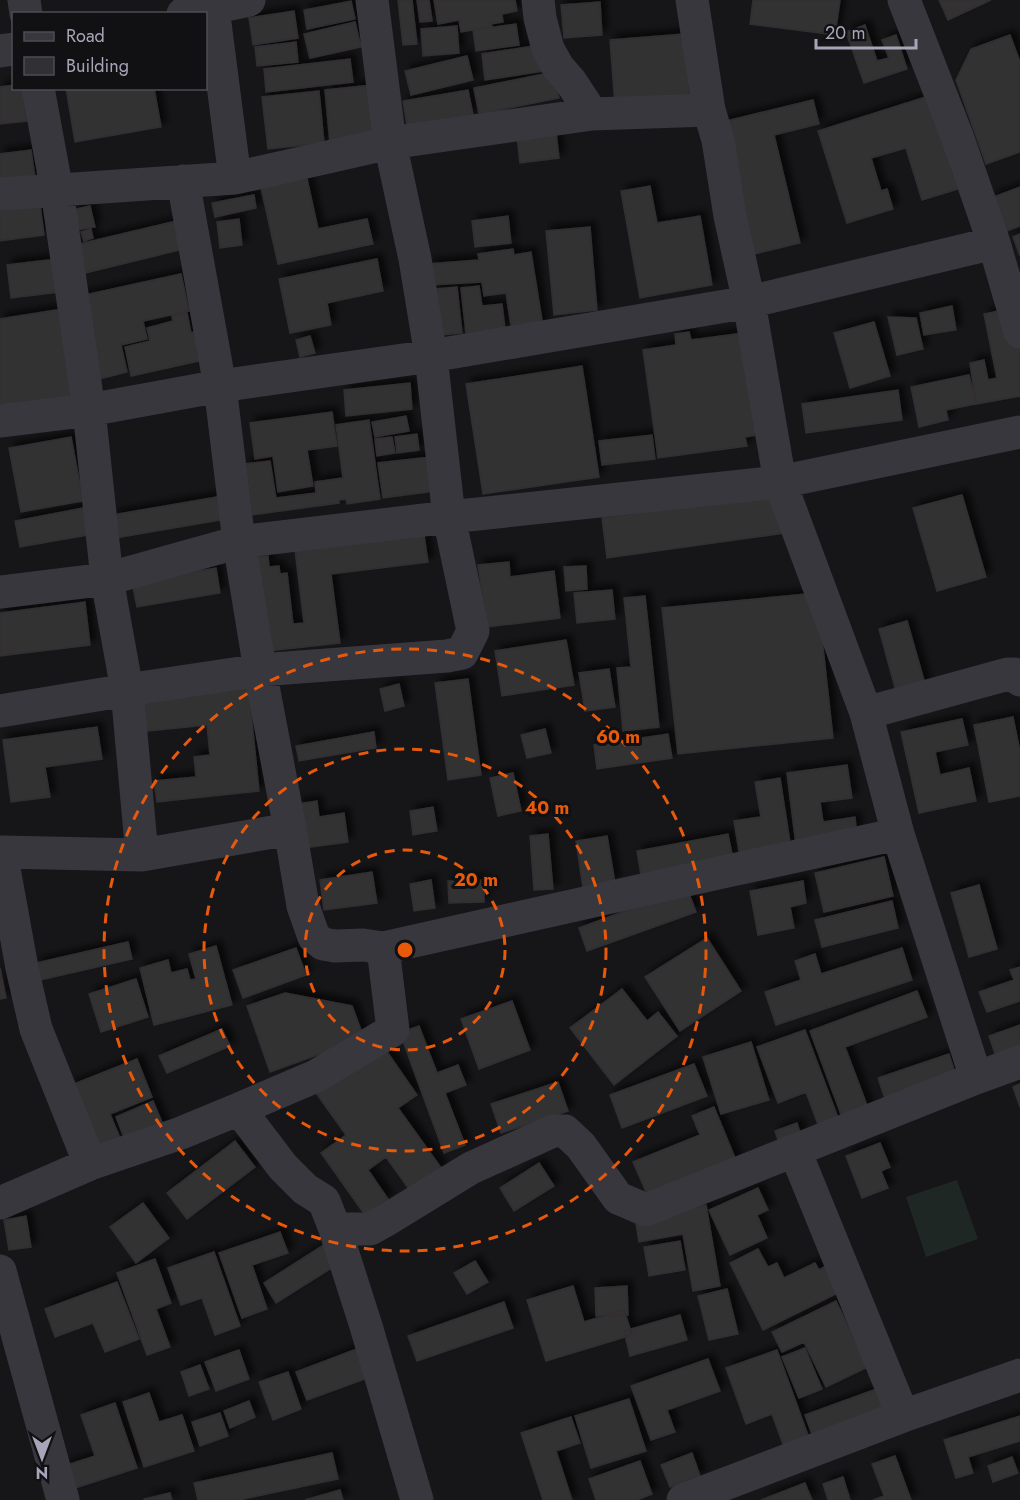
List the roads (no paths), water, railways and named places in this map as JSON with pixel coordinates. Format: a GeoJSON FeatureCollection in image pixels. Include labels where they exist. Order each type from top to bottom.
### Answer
{"type":"FeatureCollection","features":[{"type":"Feature","properties":{"kind":"street"},"geometry":{"type":"LineString","coordinates":[[203,7],[249,0]]}},
{"type":"Feature","properties":{"kind":"street"},"geometry":{"type":"LineString","coordinates":[[0,711],[260,670],[462,653],[473,631],[449,517],[431,356],[415,259],[390,143],[372,0]]}},
{"type":"Feature","properties":{"kind":"street"},"geometry":{"type":"LineString","coordinates":[[538,0],[548,49],[558,67],[592,114]]}},
{"type":"Feature","properties":{"kind":"street"},"geometry":{"type":"LineString","coordinates":[[692,0],[709,110],[718,140],[730,216],[749,302],[780,482],[866,713],[898,834],[976,1078]]}},
{"type":"Feature","properties":{"kind":"street"},"geometry":{"type":"LineString","coordinates":[[904,0],[957,136],[994,243],[1020,332]]}},
{"type":"Feature","properties":{"kind":"street"},"geometry":{"type":"LineString","coordinates":[[207,28],[235,178]]}},
{"type":"Feature","properties":{"kind":"street"},"geometry":{"type":"LineString","coordinates":[[38,90],[57,191],[88,410],[107,579],[127,690],[142,855]]}},
{"type":"Feature","properties":{"kind":"street"},"geometry":{"type":"LineString","coordinates":[[0,194],[235,178],[390,143],[592,114],[709,110]]}},
{"type":"Feature","properties":{"kind":"street"},"geometry":{"type":"LineString","coordinates":[[183,181],[220,386],[239,542],[260,670],[303,906],[314,936],[323,944],[383,948],[898,834]]}},
{"type":"Feature","properties":{"kind":"street"},"geometry":{"type":"LineString","coordinates":[[0,421],[88,410],[220,386],[431,356],[749,302],[994,243]]}},
{"type":"Feature","properties":{"kind":"street"},"geometry":{"type":"LineString","coordinates":[[0,592],[107,579],[239,542],[780,482],[1020,432]]}},
{"type":"Feature","properties":{"kind":"street"},"geometry":{"type":"LineString","coordinates":[[866,713],[1008,674],[1015,674],[1020,680]]}},
{"type":"Feature","properties":{"kind":"street"},"geometry":{"type":"LineString","coordinates":[[90,1164],[36,1029],[0,850],[142,855],[290,829]]}},
{"type":"Feature","properties":{"kind":"street"},"geometry":{"type":"LineString","coordinates":[[0,1203],[90,1164],[181,1133],[316,1076],[393,1030],[383,948]]}},
{"type":"Feature","properties":{"kind":"street"},"geometry":{"type":"LineString","coordinates":[[335,1229],[370,1229],[471,1168],[553,1131],[565,1131],[581,1146],[618,1198],[646,1210],[1020,1062]]}},
{"type":"Feature","properties":{"kind":"street"},"geometry":{"type":"LineString","coordinates":[[239,1109],[283,1167],[305,1189],[324,1200],[366,1326],[417,1500]]}},
{"type":"Feature","properties":{"kind":"street"},"geometry":{"type":"LineString","coordinates":[[795,1151],[903,1416]]}},
{"type":"Feature","properties":{"kind":"street"},"geometry":{"type":"LineString","coordinates":[[0,1271],[63,1500]]}},
{"type":"Feature","properties":{"kind":"street"},"geometry":{"type":"LineString","coordinates":[[683,1500],[903,1416],[1020,1375]]}}]}
